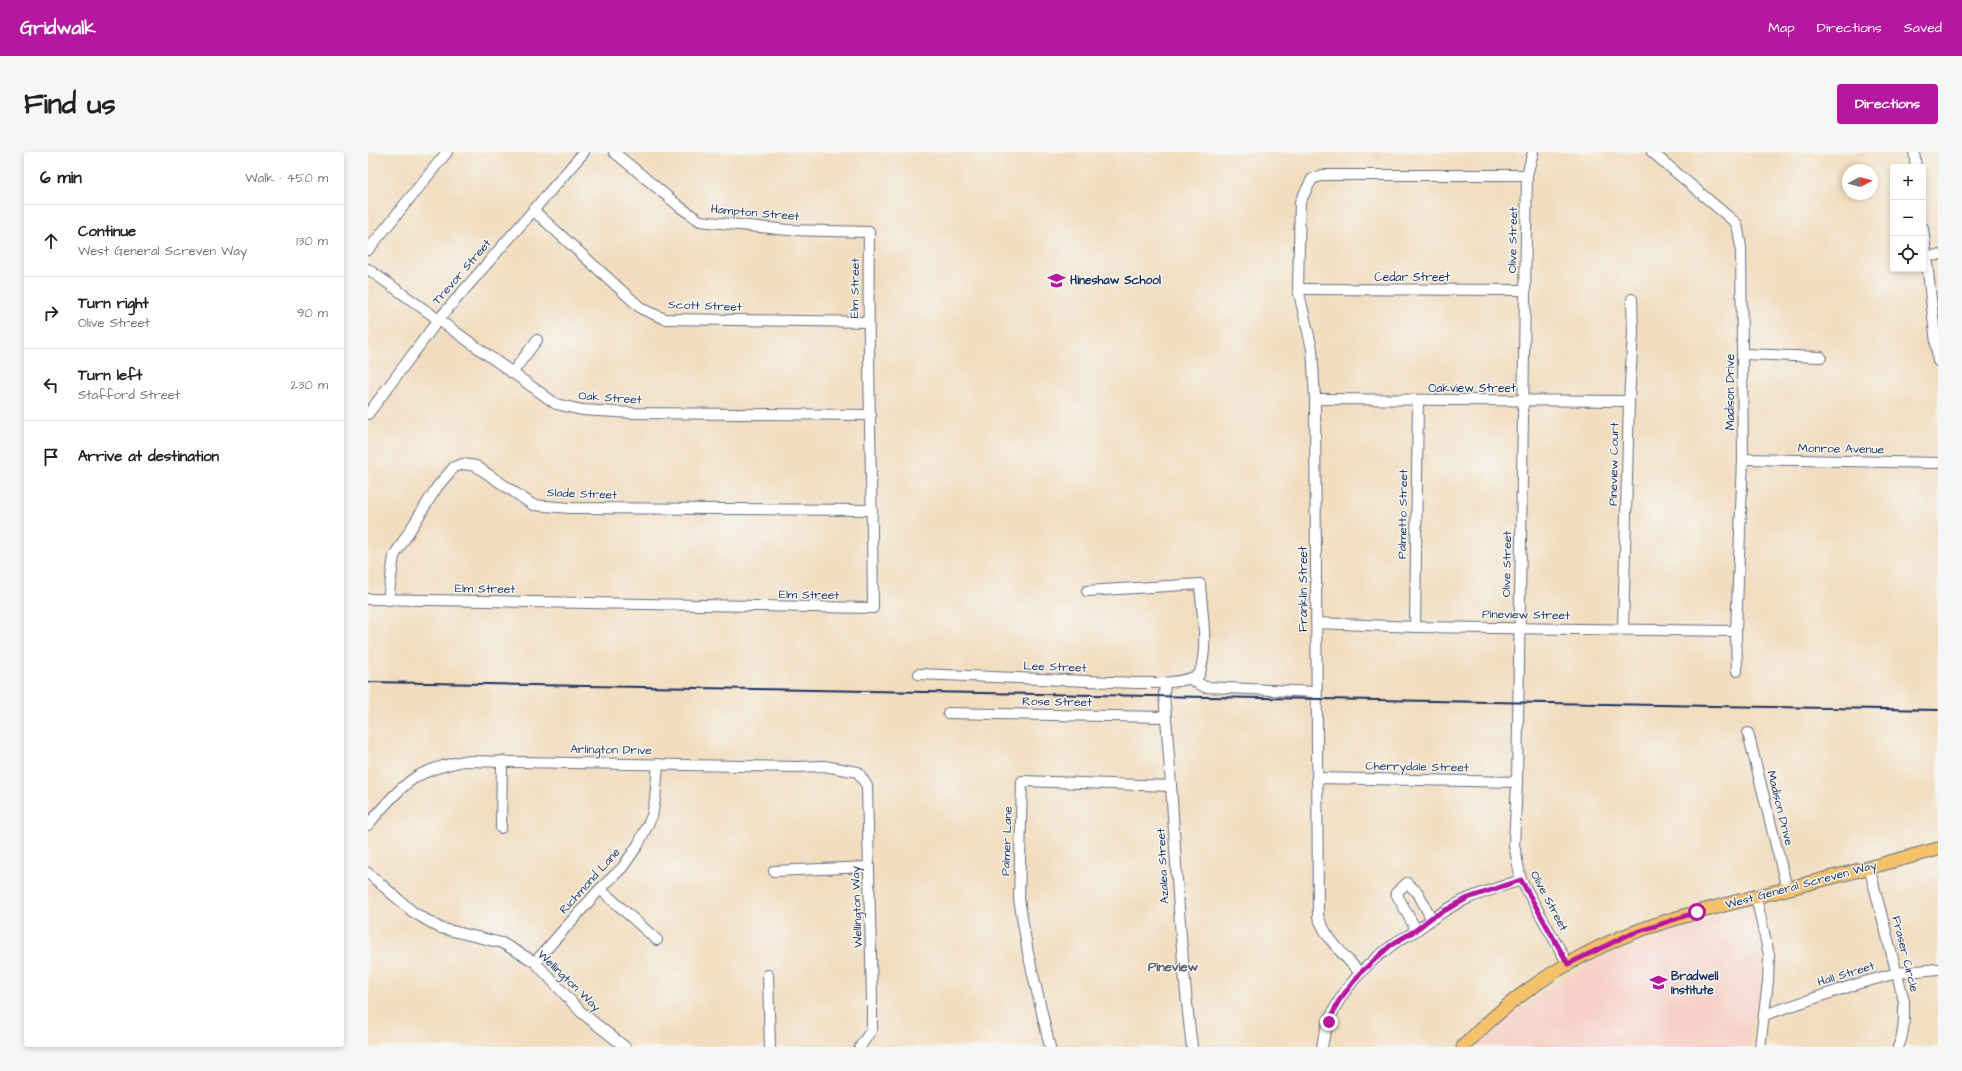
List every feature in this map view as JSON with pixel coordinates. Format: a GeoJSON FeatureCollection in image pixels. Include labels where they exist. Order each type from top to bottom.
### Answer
{"type":"FeatureCollection","features":[{"type":"Feature","properties":{"kind":"main road","name":"West General Screven Way"},"geometry":{"type":"LineString","coordinates":[[1463,1047],[1483,1027],[1520,996],[1568,964],[1614,941],[1659,923],[1938,849]]}},
{"type":"Feature","properties":{"kind":"street"},"geometry":{"type":"LineString","coordinates":[[368,250],[447,152]]}},
{"type":"Feature","properties":{"kind":"street","name":"Trevor Street"},"geometry":{"type":"LineString","coordinates":[[368,414],[439,319],[532,210],[584,152]]}},
{"type":"Feature","properties":{"kind":"street","name":"Hampton Street"},"geometry":{"type":"LineString","coordinates":[[614,152],[680,207],[700,221],[788,230],[869,232]]}},
{"type":"Feature","properties":{"kind":"street","name":"Olive Street"},"geometry":{"type":"LineString","coordinates":[[1533,152],[1527,175],[1522,401],[1517,782],[1514,845],[1521,880],[1568,964]]}},
{"type":"Feature","properties":{"kind":"street","name":"Madison Drive"},"geometry":{"type":"LineString","coordinates":[[1652,152],[1737,224],[1741,247],[1743,459],[1736,631],[1737,671]]}},
{"type":"Feature","properties":{"kind":"street"},"geometry":{"type":"LineString","coordinates":[[1916,152],[1916,164]]}},
{"type":"Feature","properties":{"kind":"street","name":"Franklin Street"},"geometry":{"type":"LineString","coordinates":[[1360,973],[1329,939],[1318,916],[1315,399],[1312,349],[1298,289],[1300,202],[1312,180],[1324,175],[1527,175]]}},
{"type":"Feature","properties":{"kind":"street","name":"Scott Street"},"geometry":{"type":"LineString","coordinates":[[532,210],[642,309],[665,319],[868,322]]}},
{"type":"Feature","properties":{"kind":"street","name":"Elm Street"},"geometry":{"type":"LineString","coordinates":[[368,599],[873,608],[871,415],[868,322],[869,232]]}},
{"type":"Feature","properties":{"kind":"street"},"geometry":{"type":"LineString","coordinates":[[1938,255],[1926,256],[1938,360]]}},
{"type":"Feature","properties":{"kind":"street","name":"Oak Street"},"geometry":{"type":"LineString","coordinates":[[368,269],[556,404],[582,410],[632,413],[871,415]]}},
{"type":"Feature","properties":{"kind":"street","name":"Cedar Street"},"geometry":{"type":"LineString","coordinates":[[1298,289],[1525,290]]}},
{"type":"Feature","properties":{"kind":"street","name":"Pineview Court"},"geometry":{"type":"LineString","coordinates":[[1623,629],[1629,401],[1633,333],[1632,299]]}},
{"type":"Feature","properties":{"kind":"street"},"geometry":{"type":"LineString","coordinates":[[512,373],[537,340]]}},
{"type":"Feature","properties":{"kind":"street"},"geometry":{"type":"LineString","coordinates":[[1742,354],[1821,357]]}},
{"type":"Feature","properties":{"kind":"street","name":"Oakview Street"},"geometry":{"type":"LineString","coordinates":[[1315,399],[1418,401],[1629,401]]}},
{"type":"Feature","properties":{"kind":"street","name":"Palmetto Street"},"geometry":{"type":"LineString","coordinates":[[1415,627],[1418,401]]}},
{"type":"Feature","properties":{"kind":"street","name":"Monroe Avenue"},"geometry":{"type":"LineString","coordinates":[[1743,459],[1938,463]]}},
{"type":"Feature","properties":{"kind":"street","name":"Slade Street"},"geometry":{"type":"LineString","coordinates":[[388,600],[394,556],[437,487],[454,467],[463,464],[476,466],[533,505],[570,508],[872,510]]}},
{"type":"Feature","properties":{"kind":"street"},"geometry":{"type":"LineString","coordinates":[[1087,591],[1200,584],[1204,634],[1204,663],[1199,675],[1190,679]]}},
{"type":"Feature","properties":{"kind":"street","name":"Pineview Street"},"geometry":{"type":"LineString","coordinates":[[1317,623],[1415,627],[1519,627],[1736,631]]}},
{"type":"Feature","properties":{"kind":"street","name":"Lee Street"},"geometry":{"type":"LineString","coordinates":[[919,674],[1135,683],[1165,683],[1190,679]]}},
{"type":"Feature","properties":{"kind":"street"},"geometry":{"type":"LineString","coordinates":[[1190,679],[1205,687],[1316,692]]}},
{"type":"Feature","properties":{"kind":"street","name":"Azalea Street"},"geometry":{"type":"LineString","coordinates":[[1165,683],[1164,696],[1179,921],[1192,1047]]}},
{"type":"Feature","properties":{"kind":"street","name":"Rose Street"},"geometry":{"type":"LineString","coordinates":[[948,712],[1166,717]]}},
{"type":"Feature","properties":{"kind":"street","name":"Madison Drive"},"geometry":{"type":"LineString","coordinates":[[1748,733],[1787,889]]}},
{"type":"Feature","properties":{"kind":"street"},"geometry":{"type":"LineString","coordinates":[[501,828],[502,760]]}},
{"type":"Feature","properties":{"kind":"street","name":"Arlington Drive"},"geometry":{"type":"LineString","coordinates":[[368,825],[394,796],[414,778],[438,767],[463,761],[502,760],[796,767],[824,766],[858,772],[867,786]]}},
{"type":"Feature","properties":{"kind":"street","name":"Richmond Lane"},"geometry":{"type":"LineString","coordinates":[[535,962],[600,889],[622,868],[638,845],[652,816],[658,764]]}},
{"type":"Feature","properties":{"kind":"street","name":"Cherrydale Street"},"geometry":{"type":"LineString","coordinates":[[1317,778],[1517,782]]}},
{"type":"Feature","properties":{"kind":"street","name":"Palmer Lane"},"geometry":{"type":"LineString","coordinates":[[1050,1047],[1028,953],[1019,898],[1022,781],[1171,786]]}},
{"type":"Feature","properties":{"kind":"street","name":"Wellington Way"},"geometry":{"type":"LineString","coordinates":[[860,1047],[872,1029],[867,786]]}},
{"type":"Feature","properties":{"kind":"street"},"geometry":{"type":"LineString","coordinates":[[774,871],[868,867]]}},
{"type":"Feature","properties":{"kind":"street","name":"Fraser Circle"},"geometry":{"type":"LineString","coordinates":[[1869,867],[1904,1001],[1904,1020],[1901,1041],[1898,1047]]}},
{"type":"Feature","properties":{"kind":"street","name":"Wellington Way"},"geometry":{"type":"LineString","coordinates":[[368,872],[413,912],[440,928],[502,943],[535,962],[581,1012],[625,1047]]}},
{"type":"Feature","properties":{"kind":"street"},"geometry":{"type":"LineString","coordinates":[[1322,1047],[1325,1033],[1333,1012],[1360,973],[1391,945],[1416,930],[1431,918],[1468,898],[1521,880]]}},
{"type":"Feature","properties":{"kind":"street"},"geometry":{"type":"LineString","coordinates":[[1416,930],[1396,894],[1407,883],[1418,893],[1431,918]]}},
{"type":"Feature","properties":{"kind":"street"},"geometry":{"type":"LineString","coordinates":[[600,889],[657,940]]}},
{"type":"Feature","properties":{"kind":"street"},"geometry":{"type":"LineString","coordinates":[[1756,897],[1769,955],[1768,981],[1760,1047]]}},
{"type":"Feature","properties":{"kind":"street","name":"Hall Street"},"geometry":{"type":"LineString","coordinates":[[1764,1015],[1897,972],[1938,969]]}},
{"type":"Feature","properties":{"kind":"street"},"geometry":{"type":"LineString","coordinates":[[768,975],[770,1047]]}},
{"type":"Feature","properties":{"kind":"shaded area","name":"Bradwell Institute"},"geometry":{"type":"Polygon","coordinates":[[[1752,908],[1761,958],[1761,974],[1760,992],[1751,1027],[1749,1047],[1477,1047],[1513,1015],[1543,992],[1601,958],[1640,940],[1673,929],[1752,908]]]}},
{"type":"Feature","properties":{"kind":"railway"},"geometry":{"type":"LineString","coordinates":[[368,682],[1938,710]]}},
{"type":"Feature","properties":{"kind":"place","name":"Hineshaw School"},"geometry":{"type":"Point","coordinates":[1057,280]}},
{"type":"Feature","properties":{"kind":"place","name":"Bradwell Institute"},"geometry":{"type":"Point","coordinates":[1658,983]}},
{"type":"Feature","properties":{"kind":"district","name":"Pineview"},"geometry":{"type":"Point","coordinates":[1173,967]}},
{"type":"Feature","properties":{"kind":"route"},"geometry":{"type":"LineString","coordinates":[[1329,1022],[1338,1002],[1360,973],[1391,945],[1416,930],[1431,918],[1468,898],[1521,880],[1568,964],[1602,946],[1628,935],[1659,923],[1697,912]]}}]}
